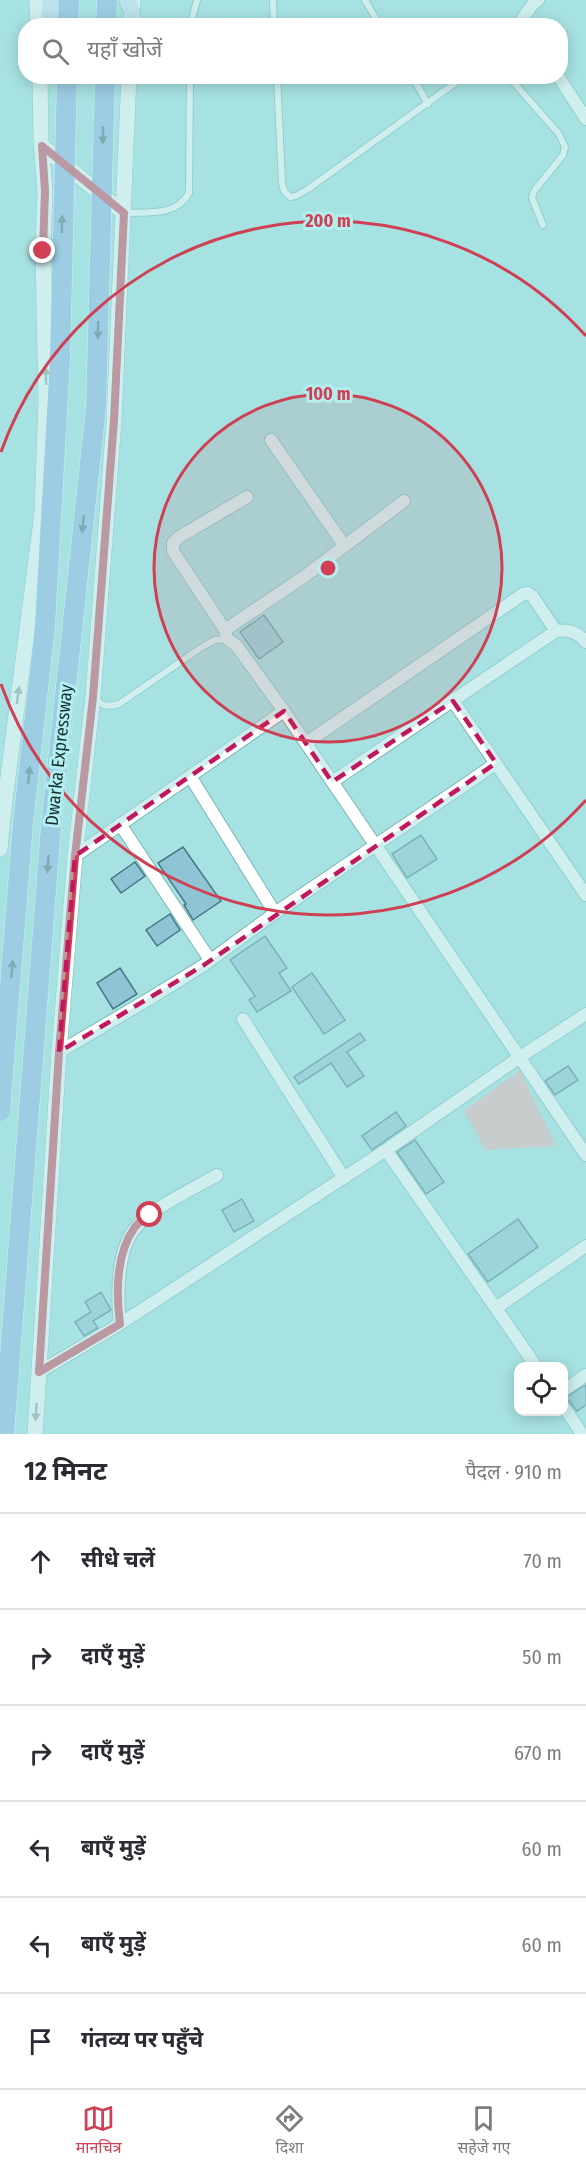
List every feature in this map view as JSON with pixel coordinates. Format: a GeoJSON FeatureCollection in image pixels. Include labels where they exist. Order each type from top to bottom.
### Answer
{"type":"FeatureCollection","features":[{"type":"Feature","properties":{"kind":"highway"},"geometry":{"type":"LineString","coordinates":[[68,18],[69,0]]}},
{"type":"Feature","properties":{"kind":"highway"},"geometry":{"type":"LineString","coordinates":[[106,0],[106,18]]}},
{"type":"Feature","properties":{"kind":"highway","name":"Dwarka Expressway"},"geometry":{"type":"LineString","coordinates":[[0,1111],[23,823],[45,626],[60,359],[67,84]]}},
{"type":"Feature","properties":{"kind":"highway","name":"Dwarka Expressway"},"geometry":{"type":"LineString","coordinates":[[4,1434],[51,826],[96,407],[105,84]]}},
{"type":"Feature","properties":{"kind":"main road"},"geometry":{"type":"LineString","coordinates":[[50,18],[51,0]]}},
{"type":"Feature","properties":{"kind":"street"},"geometry":{"type":"LineString","coordinates":[[37,0],[38,18]]}},
{"type":"Feature","properties":{"kind":"street"},"geometry":{"type":"LineString","coordinates":[[523,18],[538,0]]}},
{"type":"Feature","properties":{"kind":"street"},"geometry":{"type":"LineString","coordinates":[[0,849],[1,816],[42,513],[46,400],[43,251],[45,191],[40,84]]}},
{"type":"Feature","properties":{"kind":"street"},"geometry":{"type":"LineString","coordinates":[[35,1434],[59,1052],[75,856],[93,697],[114,420],[129,84]]}},
{"type":"Feature","properties":{"kind":"street"},"geometry":{"type":"LineString","coordinates":[[563,84],[586,119]]}},
{"type":"Feature","properties":{"kind":"street"},"geometry":{"type":"LineString","coordinates":[[42,146],[124,213]]}},
{"type":"Feature","properties":{"kind":"street"},"geometry":{"type":"LineString","coordinates":[[271,440],[344,545]]}},
{"type":"Feature","properties":{"kind":"street"},"geometry":{"type":"LineString","coordinates":[[247,496],[187,531],[173,543],[173,551],[226,635],[236,645],[284,711],[586,1155]]}},
{"type":"Feature","properties":{"kind":"street"},"geometry":{"type":"LineString","coordinates":[[226,635],[404,501]]}},
{"type":"Feature","properties":{"kind":"street"},"geometry":{"type":"LineString","coordinates":[[306,743],[523,594],[528,593],[532,597],[556,631]]}},
{"type":"Feature","properties":{"kind":"street"},"geometry":{"type":"LineString","coordinates":[[332,782],[556,631],[566,629],[581,636],[586,642]]}},
{"type":"Feature","properties":{"kind":"street"},"geometry":{"type":"LineString","coordinates":[[453,701],[586,895]]}},
{"type":"Feature","properties":{"kind":"street"},"geometry":{"type":"LineString","coordinates":[[75,856],[284,711]]}},
{"type":"Feature","properties":{"kind":"street"},"geometry":{"type":"LineString","coordinates":[[59,1052],[150,999],[210,960],[275,912],[496,762]]}},
{"type":"Feature","properties":{"kind":"street"},"geometry":{"type":"LineString","coordinates":[[189,776],[275,912]]}},
{"type":"Feature","properties":{"kind":"street"},"geometry":{"type":"LineString","coordinates":[[120,824],[210,960]]}},
{"type":"Feature","properties":{"kind":"street"},"geometry":{"type":"LineString","coordinates":[[39,1372],[120,1324],[344,1178],[586,1014]]}},
{"type":"Feature","properties":{"kind":"street"},"geometry":{"type":"LineString","coordinates":[[243,1019],[344,1178]]}},
{"type":"Feature","properties":{"kind":"street"},"geometry":{"type":"LineString","coordinates":[[386,1150],[533,1362]]}},
{"type":"Feature","properties":{"kind":"street"},"geometry":{"type":"LineString","coordinates":[[120,1324],[117,1299],[124,1250],[136,1226],[217,1174]]}},
{"type":"Feature","properties":{"kind":"street"},"geometry":{"type":"LineString","coordinates":[[495,1308],[586,1246]]}},
{"type":"Feature","properties":{"kind":"street"},"geometry":{"type":"LineString","coordinates":[[568,1387],[586,1375]]}},
{"type":"Feature","properties":{"kind":"street"},"geometry":{"type":"LineString","coordinates":[[568,1413],[582,1434]]}},
{"type":"Feature","properties":{"kind":"lane"},"geometry":{"type":"LineString","coordinates":[[191,18],[197,0]]}},
{"type":"Feature","properties":{"kind":"lane"},"geometry":{"type":"LineString","coordinates":[[273,0],[274,18]]}},
{"type":"Feature","properties":{"kind":"lane"},"geometry":{"type":"LineString","coordinates":[[364,0],[375,18]]}},
{"type":"Feature","properties":{"kind":"lane"},"geometry":{"type":"LineString","coordinates":[[124,213],[165,211],[177,208],[185,201],[189,193],[190,84]]}},
{"type":"Feature","properties":{"kind":"lane"},"geometry":{"type":"LineString","coordinates":[[277,84],[282,183],[284,191],[290,197],[308,189],[454,84]]}},
{"type":"Feature","properties":{"kind":"lane"},"geometry":{"type":"LineString","coordinates":[[417,84],[428,104]]}},
{"type":"Feature","properties":{"kind":"lane"},"geometry":{"type":"LineString","coordinates":[[515,84],[559,134],[566,147],[563,156],[534,191],[532,198],[543,225]]}},
{"type":"Feature","properties":{"kind":"lane"},"geometry":{"type":"LineString","coordinates":[[93,697],[101,705],[109,707],[119,704],[202,647],[226,635]]}},
{"type":"Feature","properties":{"kind":"highlighted area"},"geometry":{"type":"Polygon","coordinates":[[[453,701],[496,763],[204,965],[59,1052],[75,856],[284,711],[332,782],[453,701]]]}},
{"type":"Feature","properties":{"kind":"shaded area"},"geometry":{"type":"Polygon","coordinates":[[[520,1070],[556,1146],[485,1150],[464,1111],[520,1070]]]}},
{"type":"Feature","properties":{"kind":"building"},"geometry":{"type":"Polygon","coordinates":[[[264,615],[283,642],[259,659],[240,632],[264,615]]]}},
{"type":"Feature","properties":{"kind":"building"},"geometry":{"type":"Polygon","coordinates":[[[421,835],[437,859],[407,878],[392,854],[421,835]]]}},
{"type":"Feature","properties":{"kind":"building"},"geometry":{"type":"Polygon","coordinates":[[[183,847],[221,901],[193,920],[184,905],[186,904],[158,863],[183,847]]]}},
{"type":"Feature","properties":{"kind":"building"},"geometry":{"type":"Polygon","coordinates":[[[135,862],[145,876],[121,893],[111,879],[135,862]]]}},
{"type":"Feature","properties":{"kind":"building"},"geometry":{"type":"Polygon","coordinates":[[[170,914],[180,930],[157,946],[146,930],[170,914]]]}},
{"type":"Feature","properties":{"kind":"building"},"geometry":{"type":"Polygon","coordinates":[[[265,936],[287,968],[279,973],[291,991],[257,1012],[249,1000],[255,996],[230,960],[265,936]]]}},
{"type":"Feature","properties":{"kind":"building"},"geometry":{"type":"Polygon","coordinates":[[[120,968],[137,994],[113,1009],[97,983],[120,968]]]}},
{"type":"Feature","properties":{"kind":"building"},"geometry":{"type":"Polygon","coordinates":[[[312,973],[345,1020],[324,1034],[292,987],[312,973]]]}},
{"type":"Feature","properties":{"kind":"building"},"geometry":{"type":"Polygon","coordinates":[[[360,1033],[365,1040],[347,1052],[364,1076],[347,1087],[331,1063],[299,1084],[294,1077],[360,1033]]]}},
{"type":"Feature","properties":{"kind":"building"},"geometry":{"type":"Polygon","coordinates":[[[568,1066],[578,1080],[555,1095],[545,1081],[568,1066]]]}},
{"type":"Feature","properties":{"kind":"building"},"geometry":{"type":"Polygon","coordinates":[[[396,1112],[406,1126],[372,1150],[362,1136],[396,1112]]]}},
{"type":"Feature","properties":{"kind":"building"},"geometry":{"type":"Polygon","coordinates":[[[415,1140],[444,1182],[426,1194],[397,1152],[415,1140]]]}},
{"type":"Feature","properties":{"kind":"building"},"geometry":{"type":"Polygon","coordinates":[[[242,1199],[254,1221],[234,1232],[222,1210],[242,1199]]]}},
{"type":"Feature","properties":{"kind":"building"},"geometry":{"type":"Polygon","coordinates":[[[518,1219],[538,1247],[488,1282],[468,1254],[518,1219]]]}},
{"type":"Feature","properties":{"kind":"building"},"geometry":{"type":"Polygon","coordinates":[[[101,1292],[111,1310],[93,1321],[98,1328],[84,1336],[75,1322],[91,1312],[85,1302],[101,1292]]]}},
{"type":"Feature","properties":{"kind":"building"},"geometry":{"type":"Polygon","coordinates":[[[586,1385],[586,1405],[577,1411],[568,1401],[568,1396],[586,1385]]]}},
{"type":"Feature","properties":{"kind":"route"},"geometry":{"type":"LineString","coordinates":[[43,251],[45,191],[42,146],[124,213],[114,420],[93,671],[93,697],[75,856],[59,1052],[39,1372],[120,1324],[117,1299],[124,1250],[136,1226],[150,1215]]}}]}
